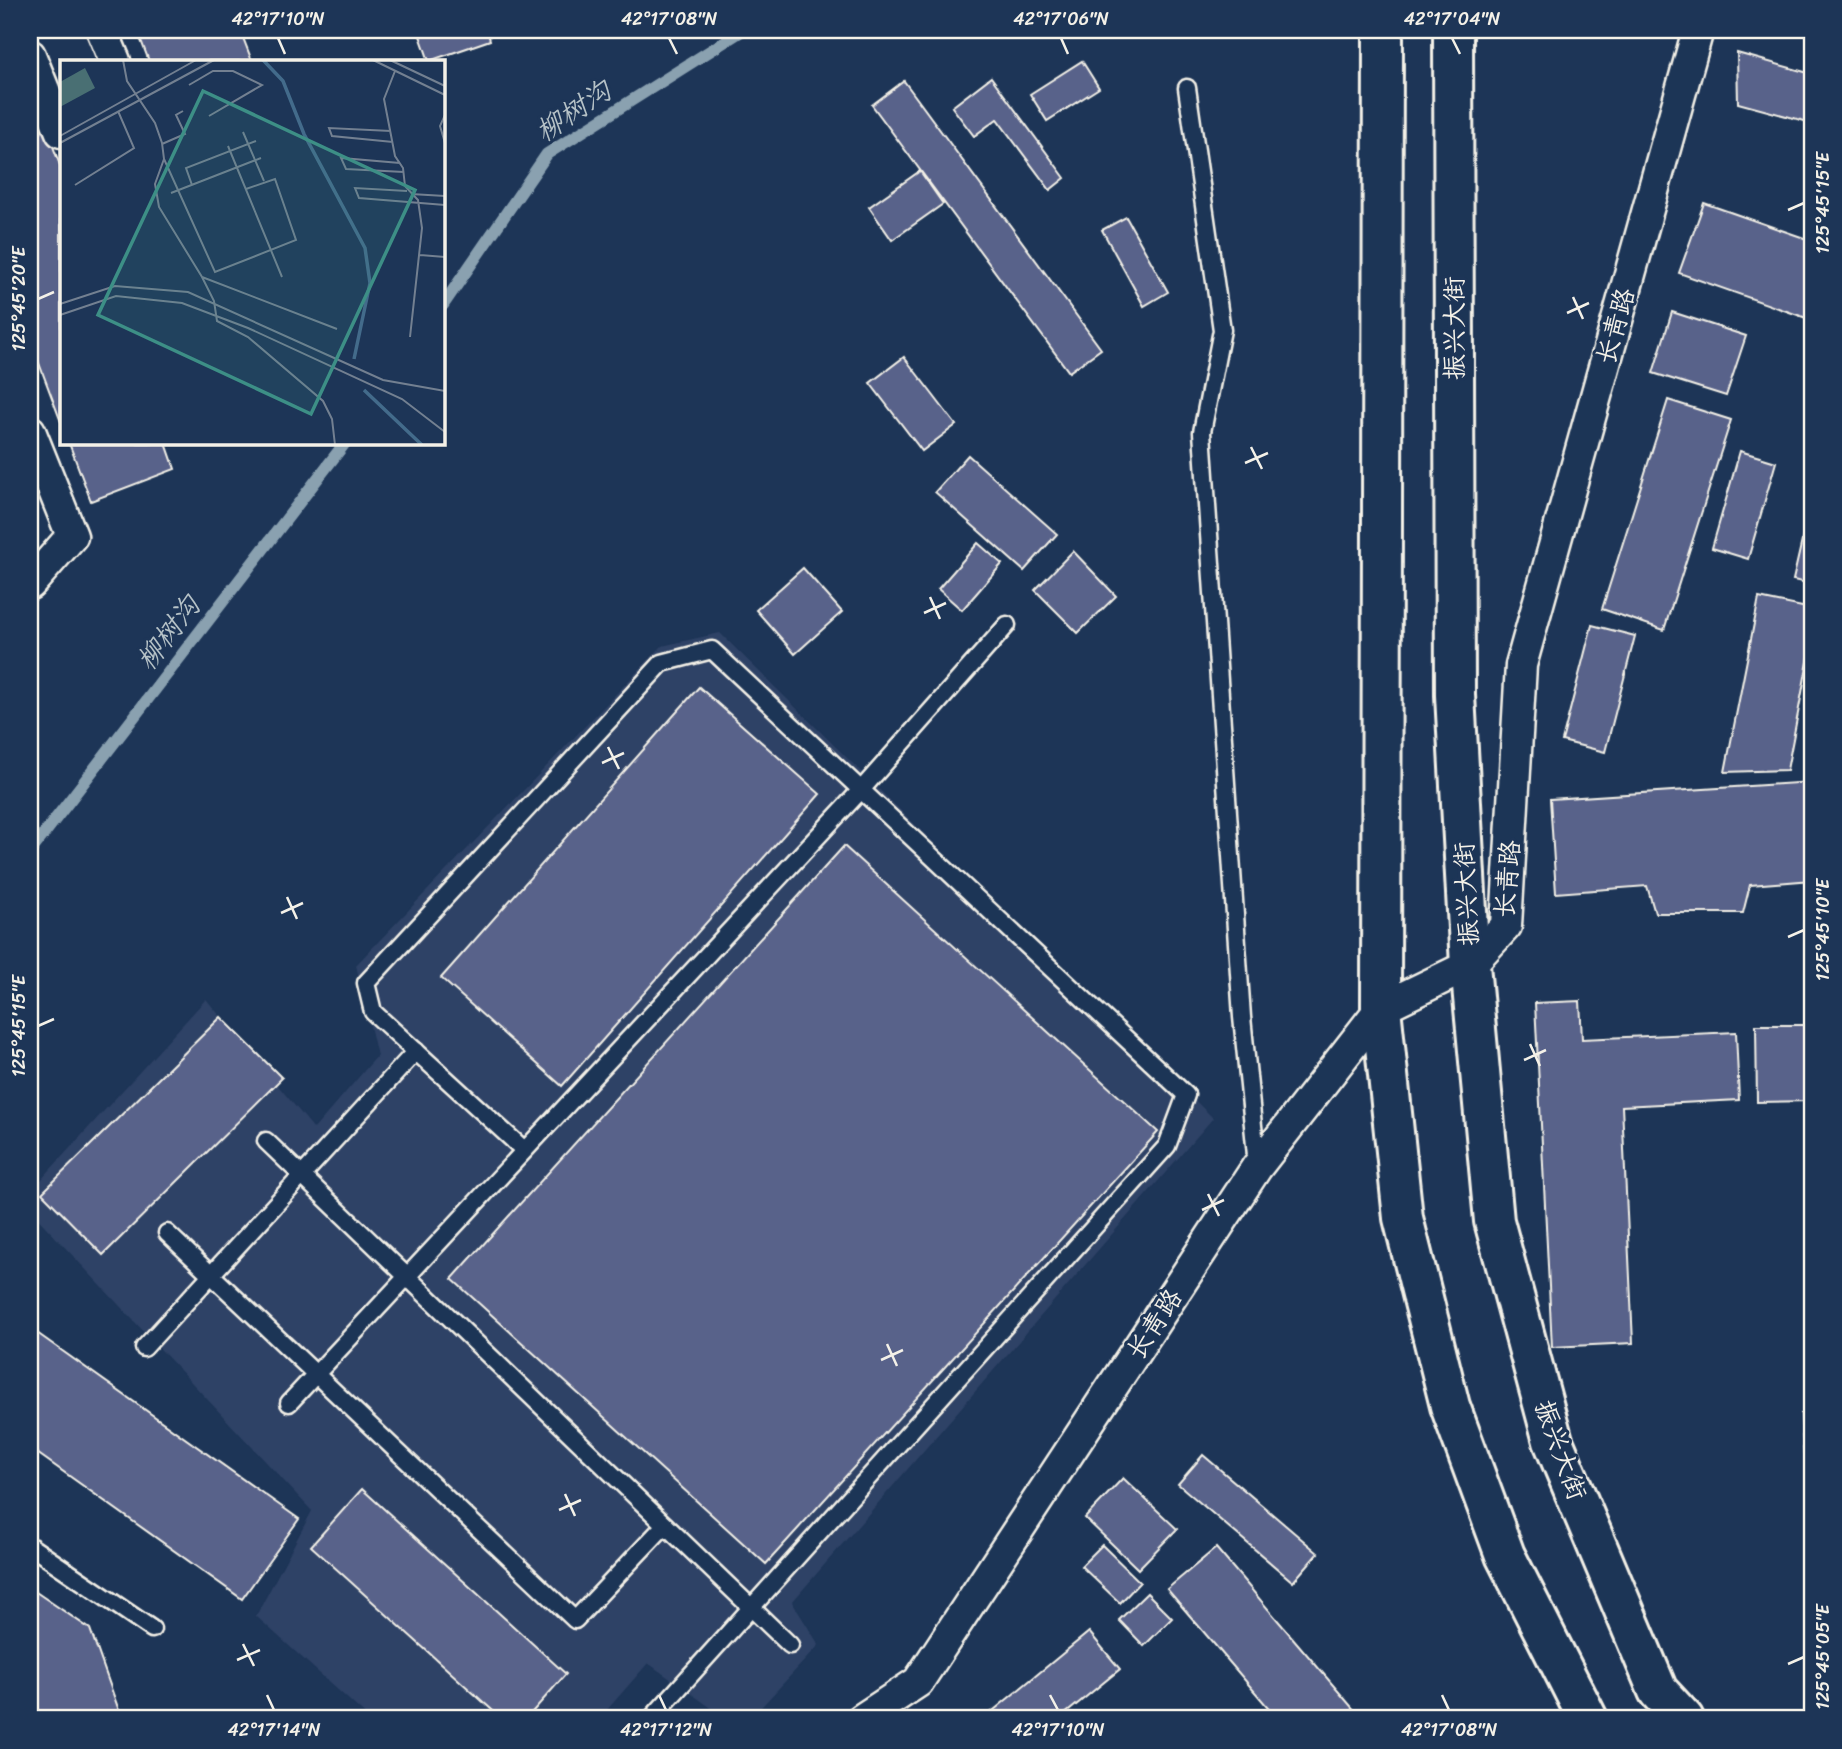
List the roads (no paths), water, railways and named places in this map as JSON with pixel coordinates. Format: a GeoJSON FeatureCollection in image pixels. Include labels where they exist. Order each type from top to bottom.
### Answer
{"type":"FeatureCollection","features":[{"type":"Feature","properties":{"kind":"street"},"geometry":{"type":"LineString","coordinates":[[30,44],[34,30]]}},
{"type":"Feature","properties":{"kind":"street"},"geometry":{"type":"LineString","coordinates":[[103,30],[115,60]]}},
{"type":"Feature","properties":{"kind":"street"},"geometry":{"type":"LineString","coordinates":[[1383,30],[1381,1008],[1403,1218],[1450,1406],[1505,1555],[1588,1719]]}},
{"type":"Feature","properties":{"kind":"street","name":"振兴大街"},"geometry":{"type":"LineString","coordinates":[[1453,30],[1455,695],[1470,965],[1494,1221],[1553,1440],[1658,1691],[1684,1719]]}},
{"type":"Feature","properties":{"kind":"street","name":"长青路"},"geometry":{"type":"LineString","coordinates":[[862,1719],[918,1682],[1257,1167],[1381,1008],[1470,965],[1506,926],[1521,665],[1698,30]]}},
{"type":"Feature","properties":{"kind":"street"},"geometry":{"type":"LineString","coordinates":[[30,55],[60,130]]}},
{"type":"Feature","properties":{"kind":"street"},"geometry":{"type":"LineString","coordinates":[[30,430],[72,537],[30,584]]}},
{"type":"Feature","properties":{"kind":"lane"},"geometry":{"type":"LineString","coordinates":[[1187,88],[1222,330],[1202,432],[1242,1017],[1257,1167]]}},
{"type":"Feature","properties":{"kind":"lane"},"geometry":{"type":"LineString","coordinates":[[289,1403],[861,790],[1007,625]]}},
{"type":"Feature","properties":{"kind":"lane"},"geometry":{"type":"LineString","coordinates":[[524,1150],[373,1012],[366,983],[662,663],[712,650],[1186,1095],[1167,1146],[651,1719]]}},
{"type":"Feature","properties":{"kind":"lane"},"geometry":{"type":"LineString","coordinates":[[144,1348],[416,1051]]}},
{"type":"Feature","properties":{"kind":"lane"},"geometry":{"type":"LineString","coordinates":[[266,1141],[790,1645]]}},
{"type":"Feature","properties":{"kind":"lane"},"geometry":{"type":"LineString","coordinates":[[167,1233],[575,1620],[665,1525]]}},
{"type":"Feature","properties":{"kind":"lane"},"geometry":{"type":"LineString","coordinates":[[30,1546],[152,1629]]}},
{"type":"Feature","properties":{"kind":"waterway","name":"柳树沟"},"geometry":{"type":"LineString","coordinates":[[444,304],[547,154],[743,30]]}},
{"type":"Feature","properties":{"kind":"waterway","name":"柳树沟"},"geometry":{"type":"LineString","coordinates":[[30,852],[344,444]]}}]}
